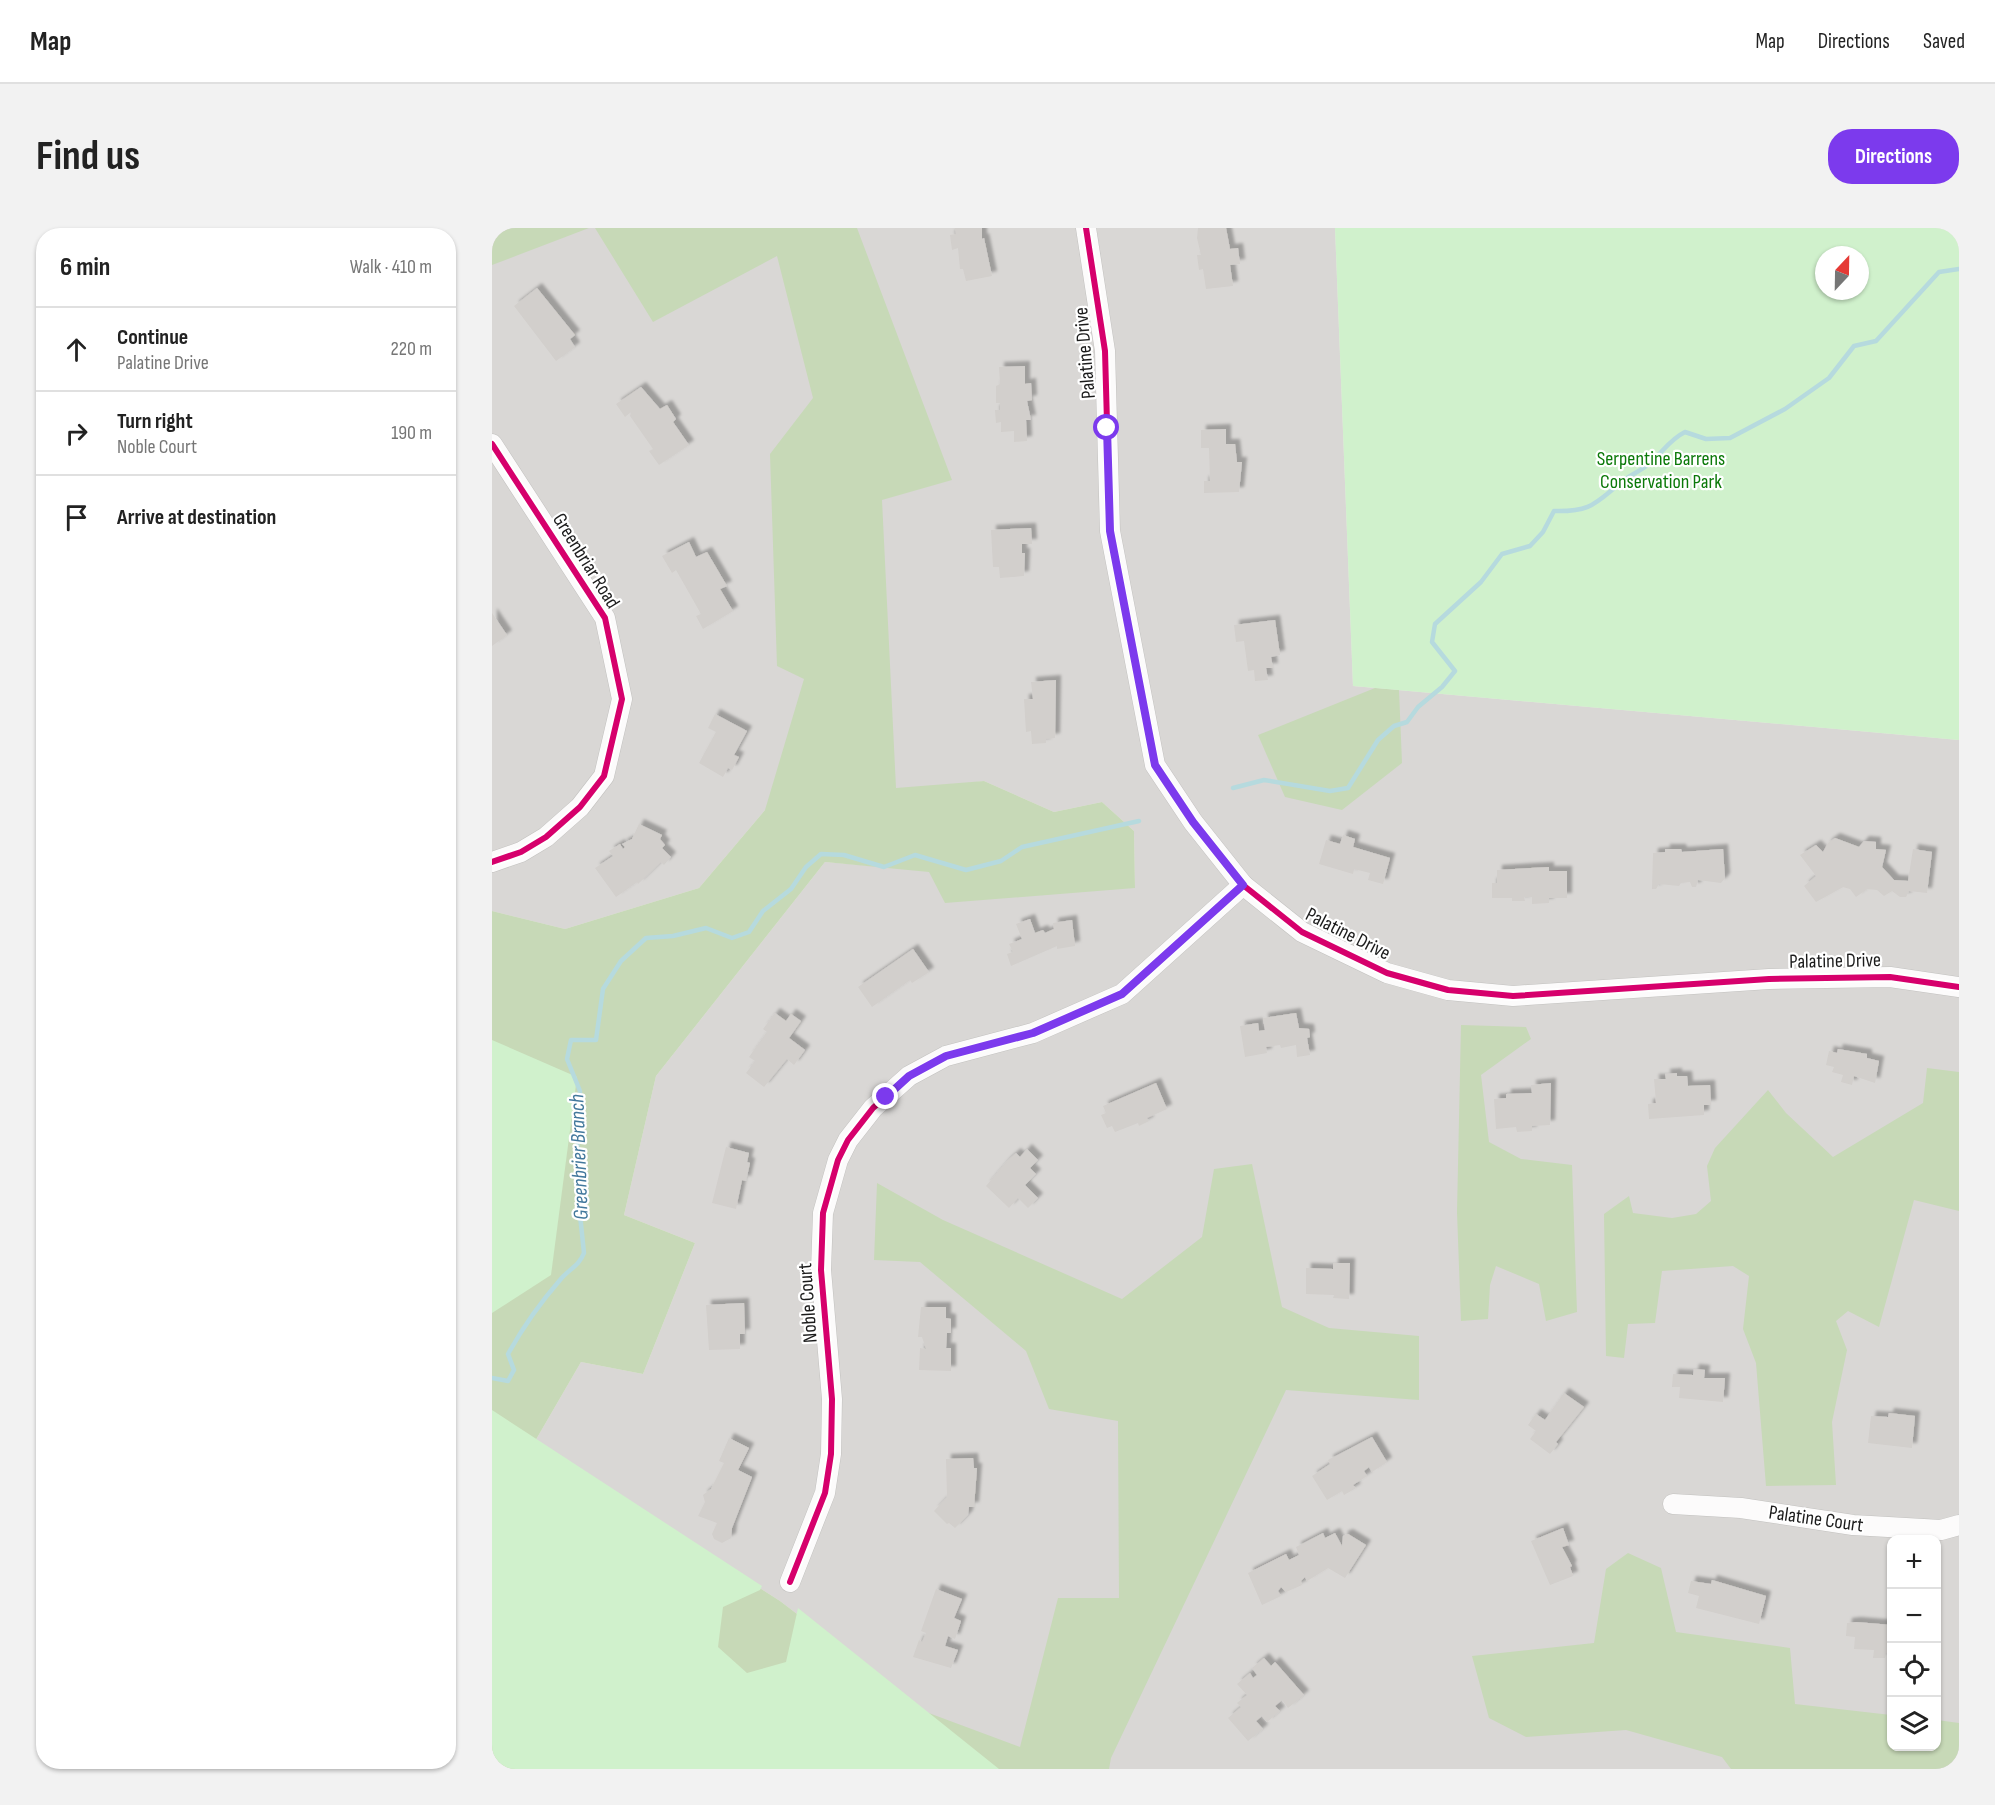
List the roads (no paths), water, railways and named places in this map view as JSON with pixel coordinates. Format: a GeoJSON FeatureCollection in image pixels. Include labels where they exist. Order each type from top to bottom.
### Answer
{"type":"FeatureCollection","features":[{"type":"Feature","properties":{"kind":"street","name":"Palatine Drive"},"geometry":{"type":"LineString","coordinates":[[1086,228],[1105,351],[1110,531],[1155,765],[1193,822],[1243,885],[1302,932],[1387,973],[1448,990],[1513,996],[1769,979],[1890,976],[1959,987]]}},
{"type":"Feature","properties":{"kind":"street","name":"Greenbriar Road"},"geometry":{"type":"LineString","coordinates":[[492,444],[605,618],[622,699],[604,776],[580,807],[546,837],[521,852],[492,862]]}},
{"type":"Feature","properties":{"kind":"street","name":"Noble Court"},"geometry":{"type":"LineString","coordinates":[[790,1582],[825,1493],[831,1454],[832,1399],[821,1270],[823,1213],[838,1160],[848,1140],[873,1108],[909,1076],[946,1056],[1033,1033],[1122,994],[1243,885]]}},
{"type":"Feature","properties":{"kind":"street","name":"Palatine Court"},"geometry":{"type":"LineString","coordinates":[[1673,1504],[1742,1509],[1853,1525],[1941,1530],[1959,1525]]}},
{"type":"Feature","properties":{"kind":"waterway","name":"Greenbrier Branch"},"geometry":{"type":"LineString","coordinates":[[1233,788],[1264,780],[1330,791],[1348,788],[1378,740],[1394,726],[1407,722],[1418,707],[1442,687],[1455,671],[1432,642],[1435,624],[1481,582],[1502,554],[1530,546],[1543,532],[1554,511],[1577,510],[1592,505],[1655,459],[1679,435],[1685,432],[1706,439],[1730,438],[1785,409],[1829,378],[1854,346],[1876,341],[1939,272],[1959,269]]}},
{"type":"Feature","properties":{"kind":"waterway","name":"Greenbrier Branch"},"geometry":{"type":"LineString","coordinates":[[492,1378],[508,1381],[514,1370],[508,1354],[546,1297],[584,1253],[576,1177],[580,1091],[567,1059],[571,1040],[596,1040],[603,989],[621,961],[646,938],[673,936],[706,928],[732,938],[749,932],[763,911],[791,889],[806,867],[821,854],[844,855],[884,867],[915,855],[966,870],[1001,861],[1022,847],[1139,821]]}},
{"type":"Feature","properties":{"kind":"park label","name":"Serpentine Barrens Conservation Park"},"geometry":{"type":"Point","coordinates":[1661,470]}}]}
